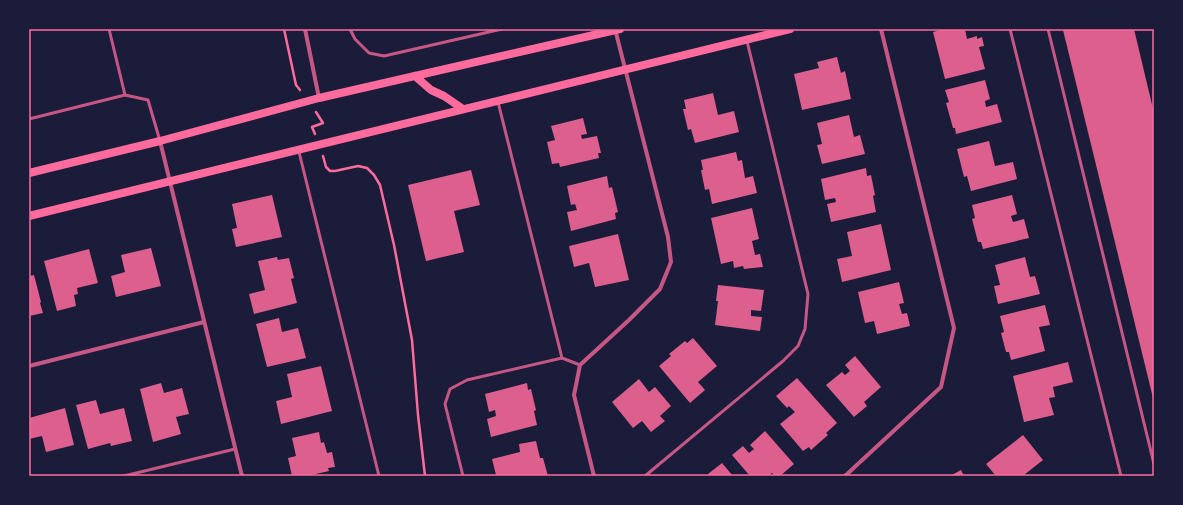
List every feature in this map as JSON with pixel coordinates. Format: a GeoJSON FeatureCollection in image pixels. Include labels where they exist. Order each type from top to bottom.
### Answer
{"type":"FeatureCollection","features":[{"type":"Feature","properties":{"kind":"main road"},"geometry":{"type":"LineString","coordinates":[[29,173],[160,141],[319,98],[617,29]]}},
{"type":"Feature","properties":{"kind":"main road"},"geometry":{"type":"LineString","coordinates":[[29,216],[790,29]]}},
{"type":"Feature","properties":{"kind":"main road"},"geometry":{"type":"LineString","coordinates":[[415,76],[431,90],[444,96],[463,109]]}},
{"type":"Feature","properties":{"kind":"street"},"geometry":{"type":"LineString","coordinates":[[305,29],[319,98]]}},
{"type":"Feature","properties":{"kind":"street"},"geometry":{"type":"LineString","coordinates":[[594,476],[574,395],[580,365],[629,320],[660,288],[671,262],[668,237],[625,69],[617,29]]}},
{"type":"Feature","properties":{"kind":"street"},"geometry":{"type":"LineString","coordinates":[[844,476],[941,387],[954,328],[881,29]]}},
{"type":"Feature","properties":{"kind":"street"},"geometry":{"type":"LineString","coordinates":[[160,141],[242,476]]}},
{"type":"Feature","properties":{"kind":"street"},"geometry":{"type":"LineString","coordinates":[[29,366],[204,322]]}},
{"type":"Feature","properties":{"kind":"lane"},"geometry":{"type":"LineString","coordinates":[[109,29],[125,95]]}},
{"type":"Feature","properties":{"kind":"lane"},"geometry":{"type":"LineString","coordinates":[[350,29],[355,39],[369,54],[384,56],[502,29]]}},
{"type":"Feature","properties":{"kind":"lane"},"geometry":{"type":"LineString","coordinates":[[1010,29],[1121,476]]}},
{"type":"Feature","properties":{"kind":"lane"},"geometry":{"type":"LineString","coordinates":[[1048,29],[1154,465]]}},
{"type":"Feature","properties":{"kind":"lane"},"geometry":{"type":"LineString","coordinates":[[645,476],[783,360],[798,346],[805,328],[808,294],[747,39]]}},
{"type":"Feature","properties":{"kind":"lane"},"geometry":{"type":"LineString","coordinates":[[29,119],[125,95],[148,100],[160,141]]}},
{"type":"Feature","properties":{"kind":"lane"},"geometry":{"type":"LineString","coordinates":[[498,100],[562,358]]}},
{"type":"Feature","properties":{"kind":"lane"},"geometry":{"type":"LineString","coordinates":[[298,150],[379,476]]}},
{"type":"Feature","properties":{"kind":"lane"},"geometry":{"type":"LineString","coordinates":[[463,476],[445,404],[450,389],[468,380],[562,358],[580,365]]}},
{"type":"Feature","properties":{"kind":"lane"},"geometry":{"type":"LineString","coordinates":[[124,476],[235,449]]}},
{"type":"Feature","properties":{"kind":"path"},"geometry":{"type":"LineString","coordinates":[[284,29],[296,86],[309,101],[323,123],[312,127],[326,167],[330,171],[358,166],[367,168],[374,175],[380,185],[394,245],[412,340],[425,476]]}},
{"type":"Feature","properties":{"kind":"building"},"geometry":{"type":"Polygon","coordinates":[[[944,29],[965,29],[967,39],[977,36],[977,39],[982,37],[984,46],[979,47],[985,69],[945,79],[933,32],[944,29]]]}},
{"type":"Feature","properties":{"kind":"building"},"geometry":{"type":"Polygon","coordinates":[[[1134,29],[1154,113],[1154,402],[1063,30],[1134,29]]]}},
{"type":"Feature","properties":{"kind":"building"},"geometry":{"type":"Polygon","coordinates":[[[837,57],[841,73],[845,71],[851,99],[802,110],[794,74],[819,68],[817,62],[837,57]]]}},
{"type":"Feature","properties":{"kind":"building"},"geometry":{"type":"Polygon","coordinates":[[[985,80],[990,99],[985,101],[986,107],[997,104],[1002,122],[956,134],[946,103],[949,102],[945,90],[985,80]]]}},
{"type":"Feature","properties":{"kind":"building"},"geometry":{"type":"Polygon","coordinates":[[[713,93],[718,115],[734,111],[739,132],[695,143],[691,129],[688,130],[683,109],[686,109],[684,100],[713,93]]]}},
{"type":"Feature","properties":{"kind":"building"},"geometry":{"type":"Polygon","coordinates":[[[849,115],[854,137],[860,135],[865,154],[822,164],[817,145],[822,144],[817,123],[849,115]]]}},
{"type":"Feature","properties":{"kind":"building"},"geometry":{"type":"Polygon","coordinates":[[[583,118],[587,134],[581,135],[582,139],[597,136],[601,153],[598,153],[599,158],[560,167],[559,163],[552,164],[547,142],[555,140],[551,126],[583,118]]]}},
{"type":"Feature","properties":{"kind":"building"},"geometry":{"type":"Polygon","coordinates":[[[989,141],[995,166],[1013,162],[1017,179],[971,191],[967,176],[964,177],[957,149],[989,141]]]}},
{"type":"Feature","properties":{"kind":"building"},"geometry":{"type":"Polygon","coordinates":[[[736,152],[738,161],[742,160],[745,178],[753,176],[757,193],[712,204],[709,189],[705,190],[701,170],[703,170],[701,160],[736,152]]]}},
{"type":"Feature","properties":{"kind":"building"},"geometry":{"type":"Polygon","coordinates":[[[866,168],[867,176],[871,175],[875,195],[873,196],[876,212],[831,222],[827,204],[836,202],[835,198],[825,200],[821,179],[866,168]]]}},
{"type":"Feature","properties":{"kind":"building"},"geometry":{"type":"Polygon","coordinates":[[[471,170],[480,205],[454,211],[464,252],[426,261],[408,185],[471,170]]]}},
{"type":"Feature","properties":{"kind":"building"},"geometry":{"type":"Polygon","coordinates":[[[607,176],[609,188],[612,187],[618,212],[615,213],[616,219],[571,231],[567,212],[577,210],[575,204],[571,205],[567,186],[607,176]]]}},
{"type":"Feature","properties":{"kind":"building"},"geometry":{"type":"Polygon","coordinates":[[[272,195],[282,237],[236,247],[232,229],[237,228],[232,204],[272,195]]]}},
{"type":"Feature","properties":{"kind":"building"},"geometry":{"type":"Polygon","coordinates":[[[1012,195],[1017,214],[1011,216],[1013,222],[1024,219],[1029,238],[983,249],[981,242],[978,242],[972,219],[975,218],[972,205],[1012,195]]]}},
{"type":"Feature","properties":{"kind":"building"},"geometry":{"type":"Polygon","coordinates":[[[752,208],[759,239],[752,241],[755,255],[760,254],[763,267],[744,269],[743,266],[734,268],[733,261],[721,264],[711,218],[752,208]]]}},
{"type":"Feature","properties":{"kind":"building"},"geometry":{"type":"Polygon","coordinates":[[[881,224],[891,270],[842,282],[837,259],[852,256],[847,232],[881,224]]]}},
{"type":"Feature","properties":{"kind":"building"},"geometry":{"type":"Polygon","coordinates":[[[618,234],[629,280],[595,287],[589,263],[574,267],[569,246],[618,234]]]}},
{"type":"Feature","properties":{"kind":"building"},"geometry":{"type":"Polygon","coordinates":[[[151,248],[161,286],[116,297],[111,276],[125,272],[121,255],[151,248]]]}},
{"type":"Feature","properties":{"kind":"building"},"geometry":{"type":"Polygon","coordinates":[[[89,249],[98,283],[77,288],[78,294],[74,295],[76,306],[57,311],[44,261],[89,249]]]}},
{"type":"Feature","properties":{"kind":"building"},"geometry":{"type":"Polygon","coordinates":[[[277,257],[278,260],[289,258],[294,278],[291,279],[297,303],[254,314],[249,294],[265,290],[258,261],[277,257]]]}},
{"type":"Feature","properties":{"kind":"building"},"geometry":{"type":"Polygon","coordinates":[[[1025,257],[1030,277],[1035,276],[1040,294],[998,304],[994,286],[1000,285],[995,265],[1025,257]]]}},
{"type":"Feature","properties":{"kind":"building"},"geometry":{"type":"Polygon","coordinates":[[[34,275],[43,313],[29,316],[29,276],[34,275]]]}},
{"type":"Feature","properties":{"kind":"building"},"geometry":{"type":"Polygon","coordinates":[[[899,282],[904,303],[899,304],[902,314],[907,313],[910,326],[877,334],[874,321],[865,323],[858,292],[899,282]]]}},
{"type":"Feature","properties":{"kind":"building"},"geometry":{"type":"Polygon","coordinates":[[[718,285],[764,290],[761,311],[751,310],[751,316],[762,317],[760,331],[715,325],[718,285]]]}},
{"type":"Feature","properties":{"kind":"building"},"geometry":{"type":"Polygon","coordinates":[[[1045,305],[1050,325],[1039,327],[1045,351],[1011,360],[1009,352],[1006,352],[1001,333],[1004,332],[1000,316],[1045,305]]]}},
{"type":"Feature","properties":{"kind":"building"},"geometry":{"type":"Polygon","coordinates":[[[279,318],[282,332],[298,328],[306,358],[267,367],[256,324],[279,318]]]}},
{"type":"Feature","properties":{"kind":"building"},"geometry":{"type":"Polygon","coordinates":[[[693,338],[717,366],[698,382],[705,390],[690,403],[659,366],[671,356],[669,354],[685,341],[687,343],[693,338]]]}},
{"type":"Feature","properties":{"kind":"building"},"geometry":{"type":"Polygon","coordinates":[[[855,356],[881,387],[864,402],[867,406],[854,417],[826,385],[842,372],[845,375],[850,371],[845,365],[855,356]]]}},
{"type":"Feature","properties":{"kind":"building"},"geometry":{"type":"Polygon","coordinates":[[[1068,362],[1073,382],[1053,387],[1055,397],[1049,398],[1054,415],[1024,422],[1013,376],[1068,362]]]}},
{"type":"Feature","properties":{"kind":"building"},"geometry":{"type":"Polygon","coordinates":[[[321,366],[332,411],[281,424],[276,401],[292,397],[287,374],[321,366]]]}},
{"type":"Feature","properties":{"kind":"building"},"geometry":{"type":"Polygon","coordinates":[[[797,378],[837,423],[826,433],[828,435],[811,450],[809,447],[803,451],[780,424],[795,412],[789,406],[787,408],[776,396],[797,378]]]}},
{"type":"Feature","properties":{"kind":"building"},"geometry":{"type":"Polygon","coordinates":[[[639,379],[649,392],[655,387],[671,406],[660,416],[665,421],[651,432],[642,421],[633,428],[612,402],[639,379]]]}},
{"type":"Feature","properties":{"kind":"building"},"geometry":{"type":"Polygon","coordinates":[[[161,383],[164,393],[182,388],[189,414],[176,417],[181,434],[153,442],[140,389],[161,383]]]}},
{"type":"Feature","properties":{"kind":"building"},"geometry":{"type":"Polygon","coordinates":[[[527,383],[528,390],[531,389],[536,410],[534,411],[537,425],[491,437],[487,419],[496,416],[495,410],[489,412],[485,394],[527,383]]]}},
{"type":"Feature","properties":{"kind":"building"},"geometry":{"type":"Polygon","coordinates":[[[96,400],[100,414],[124,408],[132,441],[111,446],[110,443],[88,449],[76,405],[96,400]]]}},
{"type":"Feature","properties":{"kind":"building"},"geometry":{"type":"Polygon","coordinates":[[[65,408],[74,445],[46,452],[42,436],[29,439],[29,418],[65,408]]]}},
{"type":"Feature","properties":{"kind":"building"},"geometry":{"type":"Polygon","coordinates":[[[765,431],[794,464],[780,476],[775,476],[772,473],[768,476],[750,476],[732,455],[743,446],[749,453],[754,449],[750,445],[765,431]]]}},
{"type":"Feature","properties":{"kind":"building"},"geometry":{"type":"Polygon","coordinates":[[[319,432],[321,443],[324,442],[327,453],[332,452],[335,467],[328,468],[329,471],[307,476],[292,476],[288,458],[296,456],[292,438],[319,432]]]}},
{"type":"Feature","properties":{"kind":"building"},"geometry":{"type":"Polygon","coordinates":[[[1023,435],[1043,460],[1024,475],[1025,476],[996,476],[986,464],[1023,435]]]}},
{"type":"Feature","properties":{"kind":"building"},"geometry":{"type":"Polygon","coordinates":[[[536,441],[540,458],[543,458],[548,476],[493,476],[496,475],[492,459],[520,452],[519,444],[536,441]]]}},
{"type":"Feature","properties":{"kind":"building"},"geometry":{"type":"Polygon","coordinates":[[[722,463],[733,476],[710,476],[708,474],[722,463]]]}},
{"type":"Feature","properties":{"kind":"building"},"geometry":{"type":"Polygon","coordinates":[[[961,470],[964,476],[950,476],[961,470]]]}}]}
